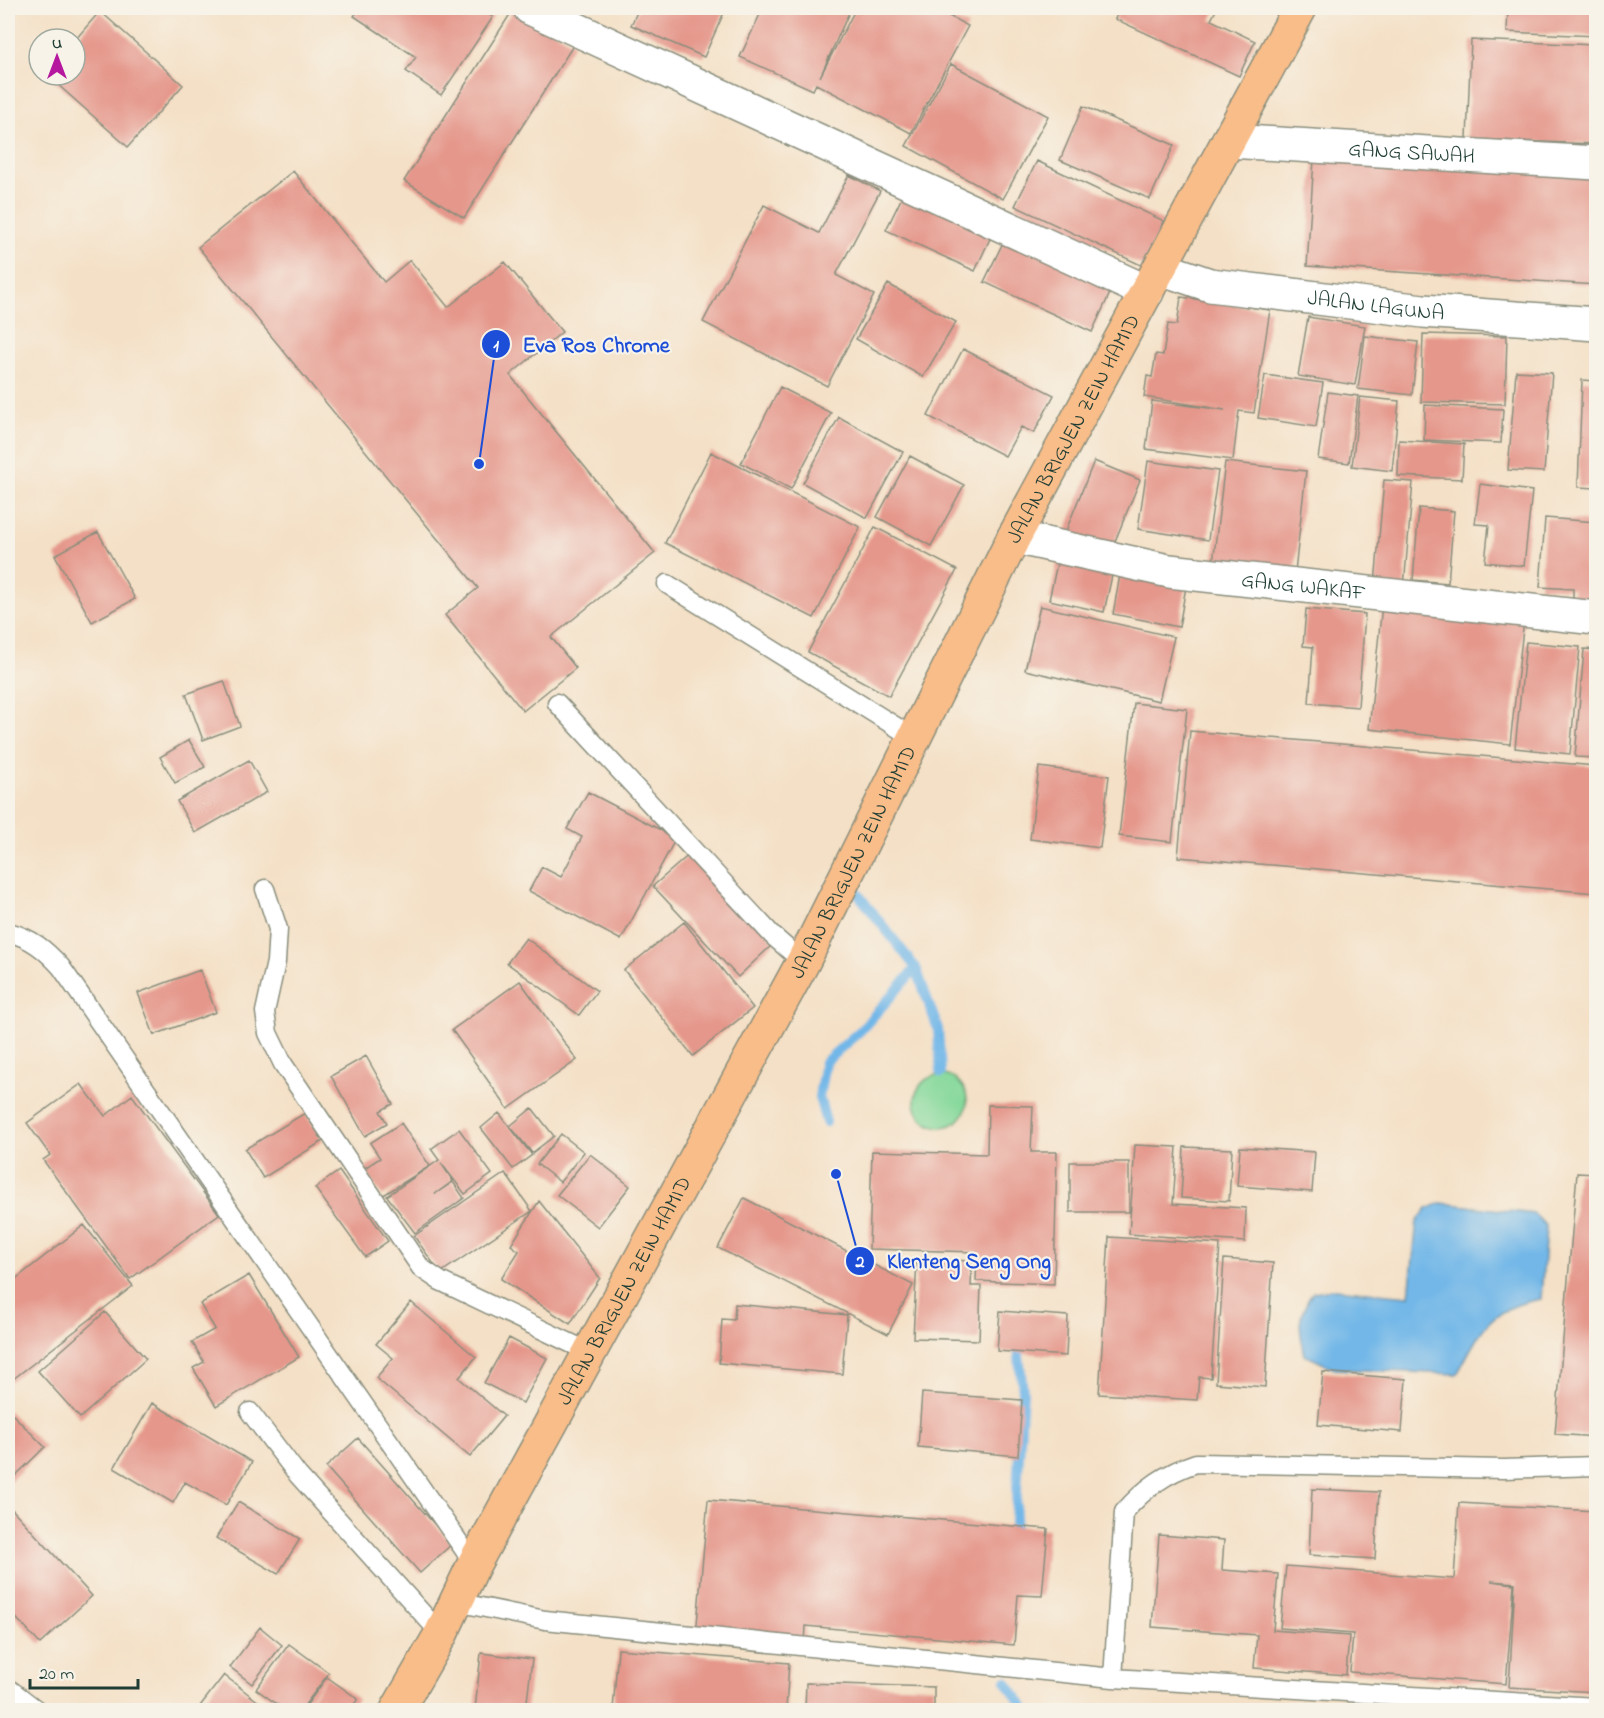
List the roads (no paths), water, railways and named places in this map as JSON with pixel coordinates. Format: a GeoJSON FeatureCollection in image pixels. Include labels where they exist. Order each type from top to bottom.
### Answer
{"type":"FeatureCollection","features":[{"type":"Feature","properties":{"kind":"main road","name":"JALAN BRIGJEN ZEIN HAMID"},"geometry":{"type":"LineString","coordinates":[[397,1710],[441,1634],[474,1564],[803,962],[1014,537],[1300,8]]}},
{"type":"Feature","properties":{"kind":"street","name":"JALAN LAGUNA"},"geometry":{"type":"LineString","coordinates":[[530,8],[1154,280],[1423,311],[1596,324]]}},
{"type":"Feature","properties":{"kind":"street","name":"GANG SAWAH"},"geometry":{"type":"LineString","coordinates":[[1228,141],[1596,163]]}},
{"type":"Feature","properties":{"kind":"street","name":"GANG WAKAF"},"geometry":{"type":"LineString","coordinates":[[1014,537],[1169,571],[1596,618]]}},
{"type":"Feature","properties":{"kind":"lane"},"geometry":{"type":"LineString","coordinates":[[667,584],[914,738]]}},
{"type":"Feature","properties":{"kind":"lane"},"geometry":{"type":"LineString","coordinates":[[557,703],[774,936],[803,962]]}},
{"type":"Feature","properties":{"kind":"lane"},"geometry":{"type":"LineString","coordinates":[[265,889],[278,929],[276,962],[265,1012],[268,1033],[283,1064],[421,1268],[440,1281],[591,1353]]}},
{"type":"Feature","properties":{"kind":"lane"},"geometry":{"type":"LineString","coordinates":[[8,932],[28,937],[48,952],[61,967],[474,1564]]}},
{"type":"Feature","properties":{"kind":"lane"},"geometry":{"type":"LineString","coordinates":[[250,1412],[298,1475],[441,1634]]}},
{"type":"Feature","properties":{"kind":"lane"},"geometry":{"type":"LineString","coordinates":[[1113,1678],[1124,1512],[1138,1495],[1162,1476],[1177,1469],[1196,1463],[1504,1469],[1596,1466]]}},
{"type":"Feature","properties":{"kind":"lane"},"geometry":{"type":"LineString","coordinates":[[456,1602],[545,1620],[1113,1678],[1596,1707]]}},
{"type":"Feature","properties":{"kind":"lane"},"geometry":{"type":"LineString","coordinates":[[8,1688],[37,1710]]}},
{"type":"Feature","properties":{"kind":"water"},"geometry":{"type":"Polygon","coordinates":[[[1441,1203],[1534,1214],[1546,1226],[1541,1299],[1509,1308],[1488,1323],[1457,1374],[1335,1369],[1305,1355],[1300,1322],[1304,1308],[1313,1292],[1335,1289],[1409,1296],[1417,1221],[1427,1209],[1441,1203]]]}},
{"type":"Feature","properties":{"kind":"waterway"},"geometry":{"type":"LineString","coordinates":[[851,885],[916,968],[938,1029],[941,1073]]}},
{"type":"Feature","properties":{"kind":"waterway"},"geometry":{"type":"LineString","coordinates":[[826,1122],[819,1097],[825,1062],[861,1030],[916,968]]}},
{"type":"Feature","properties":{"kind":"waterway"},"geometry":{"type":"LineString","coordinates":[[1014,1539],[1023,1391],[1017,1339]]}},
{"type":"Feature","properties":{"kind":"waterway"},"geometry":{"type":"LineString","coordinates":[[1006,1681],[1026,1710]]}},
{"type":"Feature","properties":{"kind":"place","name":"Eva Ros Chrome"},"geometry":{"type":"Point","coordinates":[479,464]}},
{"type":"Feature","properties":{"kind":"place","name":"Klenteng Seng Ong"},"geometry":{"type":"Point","coordinates":[836,1174]}}]}
